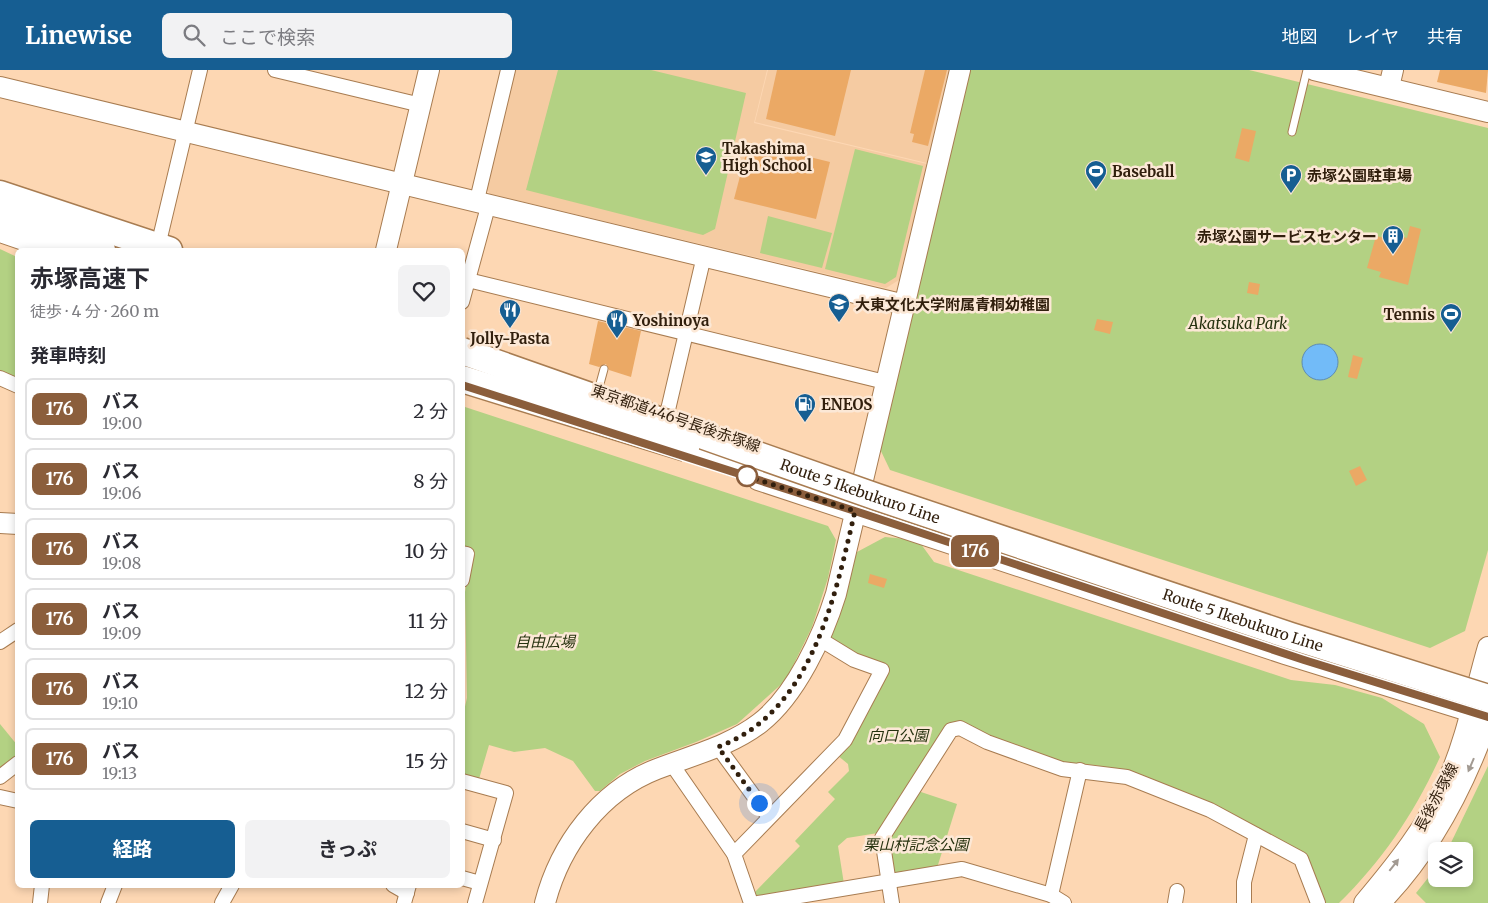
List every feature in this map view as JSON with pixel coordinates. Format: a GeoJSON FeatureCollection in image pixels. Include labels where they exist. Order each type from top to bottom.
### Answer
{"type":"FeatureCollection","features":[{"type":"Feature","properties":{"kind":"highway"},"geometry":{"type":"LineString","coordinates":[[0,194],[164,246]]}},
{"type":"Feature","properties":{"kind":"highway"},"geometry":{"type":"LineString","coordinates":[[0,208],[29,222],[97,248]]}},
{"type":"Feature","properties":{"kind":"highway"},"geometry":{"type":"LineString","coordinates":[[0,216],[29,222],[122,248]]}},
{"type":"Feature","properties":{"kind":"highway"},"geometry":{"type":"LineString","coordinates":[[0,231],[57,248]]}},
{"type":"Feature","properties":{"kind":"highway","name":"Route 5 Ikebukuro Line"},"geometry":{"type":"LineString","coordinates":[[465,352],[780,471],[1288,645],[1484,703]]}},
{"type":"Feature","properties":{"kind":"highway"},"geometry":{"type":"LineString","coordinates":[[465,361],[780,471]]}},
{"type":"Feature","properties":{"kind":"highway"},"geometry":{"type":"LineString","coordinates":[[465,372],[780,471]]}},
{"type":"Feature","properties":{"kind":"highway","name":"Route 5 Ikebukuro Line"},"geometry":{"type":"LineString","coordinates":[[465,380],[780,471]]}},
{"type":"Feature","properties":{"kind":"main road"},"geometry":{"type":"LineString","coordinates":[[386,248],[429,70]]}},
{"type":"Feature","properties":{"kind":"main road"},"geometry":{"type":"LineString","coordinates":[[545,903],[561,860],[577,832],[593,814],[615,793],[639,777],[718,747],[751,730],[774,711],[791,689],[818,638],[836,594],[960,70]]}},
{"type":"Feature","properties":{"kind":"main road"},"geometry":{"type":"LineString","coordinates":[[1314,70],[1391,79],[1488,112]]}},
{"type":"Feature","properties":{"kind":"main road"},"geometry":{"type":"LineString","coordinates":[[0,87],[402,182],[905,305]]}},
{"type":"Feature","properties":{"kind":"main road"},"geometry":{"type":"LineString","coordinates":[[0,189],[164,246]]}},
{"type":"Feature","properties":{"kind":"main road"},"geometry":{"type":"LineString","coordinates":[[0,231],[47,248]]}},
{"type":"Feature","properties":{"kind":"main road","name":"東京都道446号長後赤塚線"},"geometry":{"type":"LineString","coordinates":[[465,346],[863,482],[1295,625],[1484,703]]}},
{"type":"Feature","properties":{"kind":"main road"},"geometry":{"type":"LineString","coordinates":[[465,386],[855,511],[1276,650],[1484,703]]}},
{"type":"Feature","properties":{"kind":"main road"},"geometry":{"type":"LineString","coordinates":[[0,524],[15,524]]}},
{"type":"Feature","properties":{"kind":"main road","name":"長後赤塚線"},"geometry":{"type":"LineString","coordinates":[[1380,903],[1400,883],[1433,836],[1464,780],[1484,703],[1488,647]]}},
{"type":"Feature","properties":{"kind":"main road","name":"長後赤塚線"},"geometry":{"type":"LineString","coordinates":[[1364,903],[1402,855],[1436,804],[1484,703]]}},
{"type":"Feature","properties":{"kind":"street"},"geometry":{"type":"LineString","coordinates":[[164,246],[186,130],[200,70]]}},
{"type":"Feature","properties":{"kind":"street"},"geometry":{"type":"LineString","coordinates":[[275,70],[421,105]]}},
{"type":"Feature","properties":{"kind":"street"},"geometry":{"type":"LineString","coordinates":[[465,291],[508,70]]}},
{"type":"Feature","properties":{"kind":"street"},"geometry":{"type":"LineString","coordinates":[[667,414],[704,256]]}},
{"type":"Feature","properties":{"kind":"street"},"geometry":{"type":"LineString","coordinates":[[468,280],[685,335],[886,382]]}},
{"type":"Feature","properties":{"kind":"street"},"geometry":{"type":"LineString","coordinates":[[0,378],[15,385]]}},
{"type":"Feature","properties":{"kind":"street"},"geometry":{"type":"LineString","coordinates":[[465,554],[467,554],[465,564]]}},
{"type":"Feature","properties":{"kind":"street"},"geometry":{"type":"LineString","coordinates":[[0,642],[15,632]]}},
{"type":"Feature","properties":{"kind":"street"},"geometry":{"type":"LineString","coordinates":[[734,854],[845,740],[882,670],[854,660],[818,638]]}},
{"type":"Feature","properties":{"kind":"street"},"geometry":{"type":"LineString","coordinates":[[892,903],[882,838],[951,730],[960,728],[987,742],[1062,769],[1127,778],[1210,810],[1301,858],[1318,903]]}},
{"type":"Feature","properties":{"kind":"street"},"geometry":{"type":"LineString","coordinates":[[718,747],[769,818]]}},
{"type":"Feature","properties":{"kind":"street"},"geometry":{"type":"LineString","coordinates":[[671,764],[734,854],[751,903]]}},
{"type":"Feature","properties":{"kind":"street"},"geometry":{"type":"LineString","coordinates":[[0,777],[15,765]]}},
{"type":"Feature","properties":{"kind":"street"},"geometry":{"type":"LineString","coordinates":[[1051,895],[1080,770]]}},
{"type":"Feature","properties":{"kind":"street"},"geometry":{"type":"LineString","coordinates":[[465,782],[506,793],[475,903]]}},
{"type":"Feature","properties":{"kind":"street"},"geometry":{"type":"LineString","coordinates":[[0,797],[15,800]]}},
{"type":"Feature","properties":{"kind":"street"},"geometry":{"type":"LineString","coordinates":[[465,832],[494,840]]}},
{"type":"Feature","properties":{"kind":"street"},"geometry":{"type":"LineString","coordinates":[[1244,903],[1244,882],[1256,835]]}},
{"type":"Feature","properties":{"kind":"street"},"geometry":{"type":"LineString","coordinates":[[758,903],[962,869],[1051,895],[1064,903]]}},
{"type":"Feature","properties":{"kind":"street"},"geometry":{"type":"LineString","coordinates":[[465,879],[480,883]]}},
{"type":"Feature","properties":{"kind":"street"},"geometry":{"type":"LineString","coordinates":[[40,903],[42,888]]}},
{"type":"Feature","properties":{"kind":"street"},"geometry":{"type":"LineString","coordinates":[[108,903],[114,888]]}},
{"type":"Feature","properties":{"kind":"street"},"geometry":{"type":"LineString","coordinates":[[222,903],[230,888]]}},
{"type":"Feature","properties":{"kind":"lane"},"geometry":{"type":"LineString","coordinates":[[1292,132],[1307,70]]}},
{"type":"Feature","properties":{"kind":"lane"},"geometry":{"type":"LineString","coordinates":[[598,391],[604,369]]}},
{"type":"Feature","properties":{"kind":"shaded area","name":"Takashima High School"},"geometry":{"type":"Polygon","coordinates":[[[515,70],[767,70],[754,123],[927,164],[899,280],[886,288],[490,194],[486,188],[515,70]]]}},
{"type":"Feature","properties":{"kind":"shaded area"},"geometry":{"type":"Polygon","coordinates":[[[768,70],[949,70],[927,163],[755,122],[768,70]]]}},
{"type":"Feature","properties":{"kind":"green space"},"geometry":{"type":"Polygon","coordinates":[[[558,70],[651,70],[746,93],[715,229],[703,235],[526,190],[558,70]]]}},
{"type":"Feature","properties":{"kind":"green space","name":"Akatsuka Park"},"geometry":{"type":"Polygon","coordinates":[[[970,70],[1249,70],[1488,128],[1488,550],[1465,631],[1430,648],[890,470],[880,449],[970,70]]]}},
{"type":"Feature","properties":{"kind":"green space"},"geometry":{"type":"Polygon","coordinates":[[[855,149],[923,166],[896,277],[885,284],[825,269],[855,149]]]}},
{"type":"Feature","properties":{"kind":"green space"},"geometry":{"type":"Polygon","coordinates":[[[768,216],[832,233],[822,268],[760,253],[768,216]]]}},
{"type":"Feature","properties":{"kind":"green space"},"geometry":{"type":"Polygon","coordinates":[[[0,249],[15,256],[15,380],[0,372],[0,249]]]}},
{"type":"Feature","properties":{"kind":"green space","name":"自由広場"},"geometry":{"type":"Polygon","coordinates":[[[465,407],[828,526],[836,540],[828,578],[812,627],[786,680],[737,724],[645,761],[620,774],[600,791],[595,791],[573,761],[545,748],[514,752],[489,745],[479,779],[465,776],[465,706],[467,698],[465,592],[472,548],[465,547],[465,407]]]}},
{"type":"Feature","properties":{"kind":"green space","name":"向口公園"},"geometry":{"type":"Polygon","coordinates":[[[885,537],[918,540],[934,562],[1291,680],[1335,685],[1382,698],[1424,724],[1440,757],[1409,816],[1370,870],[1339,903],[1323,903],[1310,868],[1129,773],[1095,765],[1064,764],[990,736],[962,723],[878,833],[847,838],[838,846],[844,884],[758,898],[754,893],[800,846],[795,841],[835,799],[828,792],[849,771],[848,764],[837,755],[878,691],[889,667],[859,655],[830,638],[857,552],[885,537]]]}},
{"type":"Feature","properties":{"kind":"green space"},"geometry":{"type":"Polygon","coordinates":[[[0,724],[15,742],[15,758],[0,770],[0,724]]]}},
{"type":"Feature","properties":{"kind":"green space"},"geometry":{"type":"Polygon","coordinates":[[[1488,766],[1488,903],[1426,903],[1416,893],[1428,878],[1428,887],[1473,887],[1473,842],[1451,842],[1488,766]]]}},
{"type":"Feature","properties":{"kind":"green space","name":"栗山村記念公園"},"geometry":{"type":"Polygon","coordinates":[[[918,791],[957,804],[937,868],[897,875],[892,872],[888,840],[918,791]]]}},
{"type":"Feature","properties":{"kind":"water"},"geometry":{"type":"Polygon","coordinates":[[[1320,344],[1327,345],[1333,349],[1337,355],[1337,369],[1333,375],[1327,379],[1320,380],[1313,379],[1307,375],[1303,369],[1302,362],[1303,355],[1307,349],[1313,345],[1320,344]]]}},
{"type":"Feature","properties":{"kind":"building"},"geometry":{"type":"Polygon","coordinates":[[[777,70],[851,70],[835,136],[766,119],[777,70]]]}},
{"type":"Feature","properties":{"kind":"building"},"geometry":{"type":"Polygon","coordinates":[[[925,70],[947,70],[928,146],[912,142],[914,134],[910,133],[925,70]]]}},
{"type":"Feature","properties":{"kind":"building"},"geometry":{"type":"Polygon","coordinates":[[[1440,70],[1488,70],[1486,93],[1437,82],[1440,70]]]}},
{"type":"Feature","properties":{"kind":"building"},"geometry":{"type":"Polygon","coordinates":[[[1242,128],[1256,131],[1249,162],[1235,158],[1242,128]]]}},
{"type":"Feature","properties":{"kind":"building"},"geometry":{"type":"Polygon","coordinates":[[[749,142],[830,162],[816,219],[734,199],[749,142]]]}},
{"type":"Feature","properties":{"kind":"building","name":"赤塚公園サービスセンター"},"geometry":{"type":"Polygon","coordinates":[[[1410,226],[1421,229],[1408,285],[1379,277],[1381,272],[1367,268],[1376,236],[1394,240],[1395,235],[1407,238],[1410,226]]]}},
{"type":"Feature","properties":{"kind":"building"},"geometry":{"type":"Polygon","coordinates":[[[1249,282],[1260,284],[1258,295],[1247,293],[1249,282]]]}},
{"type":"Feature","properties":{"kind":"building"},"geometry":{"type":"Polygon","coordinates":[[[1097,319],[1113,322],[1110,334],[1094,330],[1097,319]]]}},
{"type":"Feature","properties":{"kind":"building","name":"Yoshinoya"},"geometry":{"type":"Polygon","coordinates":[[[598,321],[641,331],[631,377],[609,370],[606,364],[599,367],[589,364],[598,321]]]}},
{"type":"Feature","properties":{"kind":"building"},"geometry":{"type":"Polygon","coordinates":[[[1353,355],[1363,358],[1357,379],[1348,377],[1353,355]]]}},
{"type":"Feature","properties":{"kind":"building"},"geometry":{"type":"Polygon","coordinates":[[[1360,466],[1367,480],[1356,486],[1349,471],[1360,466]]]}},
{"type":"Feature","properties":{"kind":"building"},"geometry":{"type":"Polygon","coordinates":[[[870,574],[887,579],[884,588],[868,583],[870,574]]]}},
{"type":"Feature","properties":{"kind":"bus line","name":"176"},"geometry":{"type":"LineString","coordinates":[[465,386],[855,511],[1304,660],[1488,717]]}},
{"type":"Feature","properties":{"kind":"place","name":"Takashima High School"},"geometry":{"type":"Point","coordinates":[706,176]}},
{"type":"Feature","properties":{"kind":"place","name":"Baseball"},"geometry":{"type":"Point","coordinates":[1096,190]}},
{"type":"Feature","properties":{"kind":"place","name":"赤塚公園駐車場"},"geometry":{"type":"Point","coordinates":[1291,194]}},
{"type":"Feature","properties":{"kind":"place","name":"赤塚公園サービスセンター"},"geometry":{"type":"Point","coordinates":[1393,255]}},
{"type":"Feature","properties":{"kind":"place","name":"大東文化大学附属青桐幼稚園"},"geometry":{"type":"Point","coordinates":[839,323]}},
{"type":"Feature","properties":{"kind":"place","name":"Jolly-Pasta"},"geometry":{"type":"Point","coordinates":[510,329]}},
{"type":"Feature","properties":{"kind":"place","name":"Tennis"},"geometry":{"type":"Point","coordinates":[1451,333]}},
{"type":"Feature","properties":{"kind":"place","name":"Yoshinoya"},"geometry":{"type":"Point","coordinates":[617,339]}},
{"type":"Feature","properties":{"kind":"place","name":"ENEOS"},"geometry":{"type":"Point","coordinates":[805,423]}},
{"type":"Feature","properties":{"kind":"route"},"geometry":{"type":"LineString","coordinates":[[747,476],[743,475],[855,511],[831,610],[798,677],[774,711],[751,730],[718,747],[759,803]]}}]}
